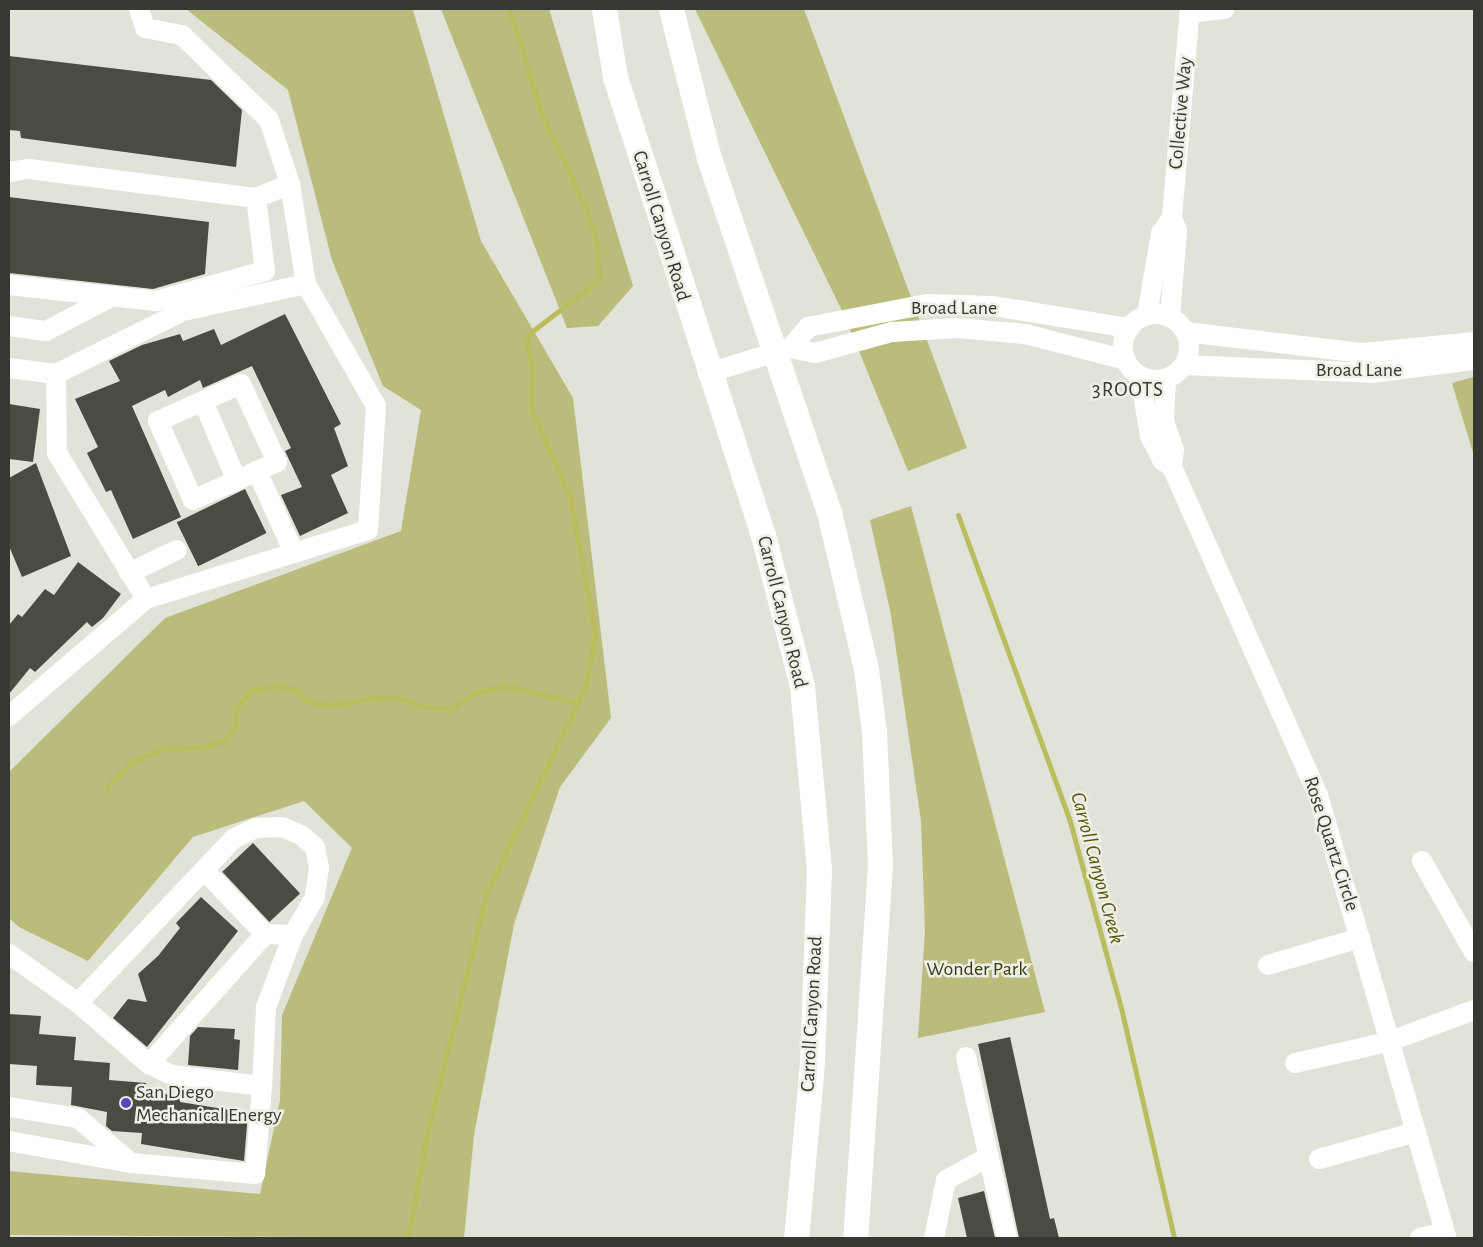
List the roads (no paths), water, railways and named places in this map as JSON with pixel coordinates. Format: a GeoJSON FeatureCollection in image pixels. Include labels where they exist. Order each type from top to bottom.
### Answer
{"type":"FeatureCollection","features":[{"type":"Feature","properties":{"kind":"main road","name":"Carroll Canyon Road"},"geometry":{"type":"LineString","coordinates":[[604,9],[614,76],[708,373],[763,535],[802,686],[819,870],[812,1064],[796,1238]]}},
{"type":"Feature","properties":{"kind":"main road"},"geometry":{"type":"LineString","coordinates":[[671,9],[709,158],[782,351],[829,512],[866,669],[874,732],[880,865],[855,1238]]}},
{"type":"Feature","properties":{"kind":"street"},"geometry":{"type":"LineString","coordinates":[[9,716],[146,599],[368,530],[376,406],[306,284],[290,184],[269,120],[182,35],[145,28],[139,9]]}},
{"type":"Feature","properties":{"kind":"street"},"geometry":{"type":"LineString","coordinates":[[1190,11],[1225,9]]}},
{"type":"Feature","properties":{"kind":"street","name":"Collective Way"},"geometry":{"type":"LineString","coordinates":[[1170,317],[1177,231],[1172,217],[1190,11]]}},
{"type":"Feature","properties":{"kind":"street"},"geometry":{"type":"LineString","coordinates":[[9,172],[28,170],[256,198],[290,184]]}},
{"type":"Feature","properties":{"kind":"street"},"geometry":{"type":"LineString","coordinates":[[9,285],[156,301],[265,271],[256,198]]}},
{"type":"Feature","properties":{"kind":"street","name":"Collective Way"},"geometry":{"type":"LineString","coordinates":[[1148,315],[1161,233],[1172,217]]}},
{"type":"Feature","properties":{"kind":"street"},"geometry":{"type":"LineString","coordinates":[[9,368],[56,374],[183,311],[306,284]]}},
{"type":"Feature","properties":{"kind":"street"},"geometry":{"type":"LineString","coordinates":[[9,326],[46,331],[113,296]]}},
{"type":"Feature","properties":{"kind":"street","name":"Broad Lane"},"geometry":{"type":"LineString","coordinates":[[782,351],[808,327],[927,304],[993,306],[1129,328]]}},
{"type":"Feature","properties":{"kind":"street"},"geometry":{"type":"LineString","coordinates":[[1148,315],[1170,317],[1186,332],[1188,355],[1184,365],[1166,379],[1140,377],[1126,360],[1124,344],[1129,328],[1148,315]]}},
{"type":"Feature","properties":{"kind":"street","name":"Broad Lane"},"geometry":{"type":"LineString","coordinates":[[708,373],[782,351],[815,353],[892,332],[957,328],[1025,334],[1126,360]]}},
{"type":"Feature","properties":{"kind":"street","name":"Broad Lane"},"geometry":{"type":"LineString","coordinates":[[1186,332],[1363,353],[1474,342]]}},
{"type":"Feature","properties":{"kind":"street","name":"Broad Lane"},"geometry":{"type":"LineString","coordinates":[[1184,365],[1372,373],[1474,360]]}},
{"type":"Feature","properties":{"kind":"street"},"geometry":{"type":"LineString","coordinates":[[56,374],[57,453],[146,599]]}},
{"type":"Feature","properties":{"kind":"street","name":"Rose Quartz Circle"},"geometry":{"type":"LineString","coordinates":[[1140,377],[1150,436],[1162,460],[1172,466]]}},
{"type":"Feature","properties":{"kind":"street","name":"Rose Quartz Circle"},"geometry":{"type":"LineString","coordinates":[[1166,379],[1164,420],[1174,450],[1172,466],[1318,795],[1388,1042],[1446,1235]]}},
{"type":"Feature","properties":{"kind":"street"},"geometry":{"type":"LineString","coordinates":[[241,384],[277,462],[194,500],[158,421],[203,401],[241,384]]}},
{"type":"Feature","properties":{"kind":"street"},"geometry":{"type":"LineString","coordinates":[[203,401],[237,480]]}},
{"type":"Feature","properties":{"kind":"street"},"geometry":{"type":"LineString","coordinates":[[257,471],[294,553]]}},
{"type":"Feature","properties":{"kind":"street"},"geometry":{"type":"LineString","coordinates":[[129,573],[177,550]]}},
{"type":"Feature","properties":{"kind":"street"},"geometry":{"type":"LineString","coordinates":[[9,1142],[131,1163],[255,1174],[266,1007],[293,935],[316,897],[319,866],[315,848],[301,835],[282,827],[256,828],[233,839],[78,1003]]}},
{"type":"Feature","properties":{"kind":"street"},"geometry":{"type":"LineString","coordinates":[[1422,861],[1474,952]]}},
{"type":"Feature","properties":{"kind":"street"},"geometry":{"type":"LineString","coordinates":[[204,870],[265,934],[293,935]]}},
{"type":"Feature","properties":{"kind":"street"},"geometry":{"type":"LineString","coordinates":[[149,1064],[265,934]]}},
{"type":"Feature","properties":{"kind":"street"},"geometry":{"type":"LineString","coordinates":[[1268,965],[1360,938]]}},
{"type":"Feature","properties":{"kind":"street"},"geometry":{"type":"LineString","coordinates":[[9,954],[78,1003],[149,1064],[172,1075],[262,1086]]}},
{"type":"Feature","properties":{"kind":"street"},"geometry":{"type":"LineString","coordinates":[[1295,1063],[1388,1042],[1474,1010]]}},
{"type":"Feature","properties":{"kind":"street"},"geometry":{"type":"LineString","coordinates":[[966,1057],[1007,1238]]}},
{"type":"Feature","properties":{"kind":"street"},"geometry":{"type":"LineString","coordinates":[[9,1107],[78,1118],[131,1163]]}},
{"type":"Feature","properties":{"kind":"street"},"geometry":{"type":"LineString","coordinates":[[1319,1159],[1416,1132]]}},
{"type":"Feature","properties":{"kind":"street"},"geometry":{"type":"LineString","coordinates":[[934,1238],[946,1180],[988,1157]]}},
{"type":"Feature","properties":{"kind":"street"},"geometry":{"type":"LineString","coordinates":[[1420,1238],[1446,1235]]}},
{"type":"Feature","properties":{"kind":"waterway"},"geometry":{"type":"LineString","coordinates":[[408,1238],[428,1129],[486,894],[586,685],[595,633],[570,497],[531,408],[532,368],[526,336],[599,280],[597,244],[585,206],[543,117],[509,9]]}},
{"type":"Feature","properties":{"kind":"waterway","name":"Carroll Canyon Creek"},"geometry":{"type":"LineString","coordinates":[[958,515],[1069,818],[1122,1012],[1174,1238]]}},
{"type":"Feature","properties":{"kind":"waterway"},"geometry":{"type":"LineString","coordinates":[[107,787],[132,762],[165,748],[204,747],[224,741],[236,726],[235,710],[252,690],[277,686],[297,690],[305,700],[330,706],[372,698],[401,698],[421,706],[451,709],[474,693],[504,686],[577,702]]}},
{"type":"Feature","properties":{"kind":"place","name":"San Diego Mechanical Energy"},"geometry":{"type":"Point","coordinates":[126,1103]}},
{"type":"Feature","properties":{"kind":"district","name":"3ROOTS"},"geometry":{"type":"Point","coordinates":[1128,390]}},
{"type":"Feature","properties":{"kind":"park label","name":"Wonder Park"},"geometry":{"type":"Point","coordinates":[977,969]}}]}
